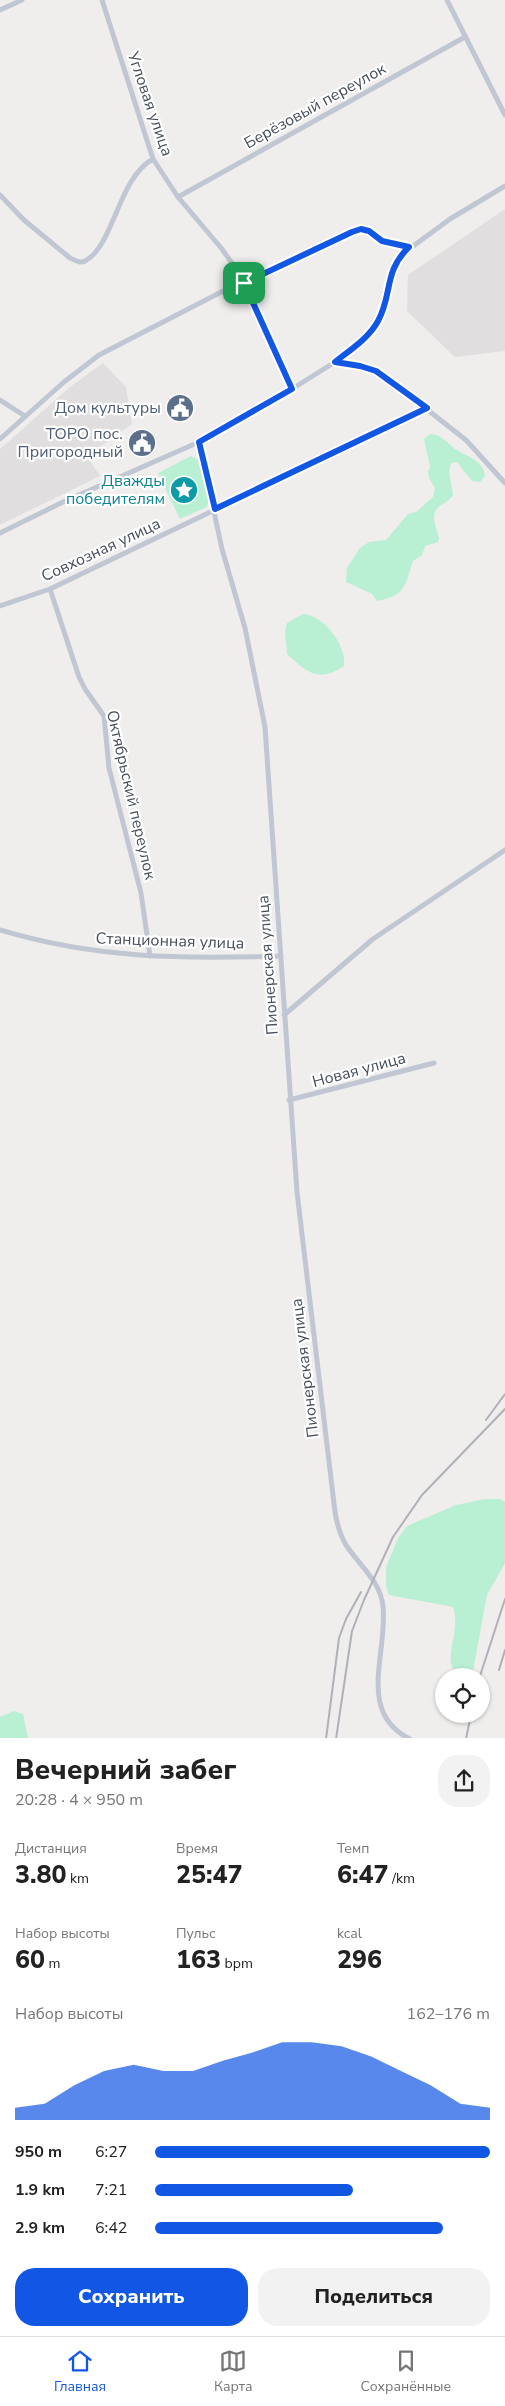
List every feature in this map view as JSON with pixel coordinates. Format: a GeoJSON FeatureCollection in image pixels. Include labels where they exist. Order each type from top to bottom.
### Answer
{"type":"FeatureCollection","features":[{"type":"Feature","properties":{"kind":"street"},"geometry":{"type":"LineString","coordinates":[[0,10],[22,0]]}},
{"type":"Feature","properties":{"kind":"street","name":"Угловая улица"},"geometry":{"type":"LineString","coordinates":[[102,0],[154,159],[178,197],[222,249],[244,283],[292,389]]}},
{"type":"Feature","properties":{"kind":"street"},"geometry":{"type":"LineString","coordinates":[[447,0],[505,115]]}},
{"type":"Feature","properties":{"kind":"street","name":"Берёзовый переулок"},"geometry":{"type":"LineString","coordinates":[[178,197],[464,37]]}},
{"type":"Feature","properties":{"kind":"street"},"geometry":{"type":"LineString","coordinates":[[0,195],[24,220],[70,258],[78,262],[84,261],[99,245],[139,169],[154,159]]}},
{"type":"Feature","properties":{"kind":"street"},"geometry":{"type":"LineString","coordinates":[[0,533],[63,502],[199,442],[335,362],[360,343],[378,322],[393,267],[409,247],[505,186]]}},
{"type":"Feature","properties":{"kind":"street"},"geometry":{"type":"LineString","coordinates":[[0,439],[25,416],[100,355],[244,283],[352,232],[361,229],[369,231],[382,241],[409,247]]}},
{"type":"Feature","properties":{"kind":"street"},"geometry":{"type":"LineString","coordinates":[[335,362],[376,371],[427,408],[466,440],[505,482]]}},
{"type":"Feature","properties":{"kind":"street"},"geometry":{"type":"LineString","coordinates":[[0,400],[25,416]]}},
{"type":"Feature","properties":{"kind":"street","name":"Совхозная улица"},"geometry":{"type":"LineString","coordinates":[[0,606],[50,589],[427,408]]}},
{"type":"Feature","properties":{"kind":"street","name":"Пионерская улица"},"geometry":{"type":"LineString","coordinates":[[199,442],[215,509],[222,549],[245,628],[265,727],[289,1100],[297,1192],[334,1512],[341,1535],[380,1592],[384,1618],[379,1705],[385,1719],[394,1728],[410,1738]]}},
{"type":"Feature","properties":{"kind":"street","name":"Октябрьский переулок"},"geometry":{"type":"LineString","coordinates":[[50,589],[79,677],[104,716],[109,768],[141,893],[150,956]]}},
{"type":"Feature","properties":{"kind":"street"},"geometry":{"type":"LineString","coordinates":[[284,1015],[373,939],[505,850]]}},
{"type":"Feature","properties":{"kind":"street","name":"Станционная улица"},"geometry":{"type":"LineString","coordinates":[[0,930],[42,943],[102,953],[201,958],[281,956]]}},
{"type":"Feature","properties":{"kind":"street","name":"Новая улица"},"geometry":{"type":"LineString","coordinates":[[289,1100],[434,1063]]}},
{"type":"Feature","properties":{"kind":"shaded area"},"geometry":{"type":"Polygon","coordinates":[[[505,209],[505,351],[455,357],[407,311],[408,275],[505,209]]]}},
{"type":"Feature","properties":{"kind":"shaded area"},"geometry":{"type":"Polygon","coordinates":[[[103,363],[126,387],[132,424],[87,456],[100,476],[0,525],[0,449],[70,387],[103,363]]]}},
{"type":"Feature","properties":{"kind":"green space"},"geometry":{"type":"Polygon","coordinates":[[[430,434],[435,434],[442,438],[454,448],[479,463],[485,476],[480,482],[472,481],[457,462],[451,463],[449,471],[453,495],[437,509],[434,517],[438,542],[425,546],[422,555],[413,561],[406,583],[399,592],[387,599],[377,601],[372,594],[346,582],[347,568],[360,548],[369,542],[386,540],[408,514],[416,512],[433,497],[435,488],[429,478],[428,471],[430,467],[424,439],[430,434]]]}},
{"type":"Feature","properties":{"kind":"green space"},"geometry":{"type":"Polygon","coordinates":[[[191,456],[198,460],[209,498],[207,507],[180,519],[158,473],[191,456]]]}},
{"type":"Feature","properties":{"kind":"green space"},"geometry":{"type":"Polygon","coordinates":[[[303,614],[319,620],[332,633],[342,650],[344,666],[327,674],[314,674],[307,671],[287,654],[285,630],[287,623],[303,614]]]}},
{"type":"Feature","properties":{"kind":"green space"},"geometry":{"type":"Polygon","coordinates":[[[485,1499],[500,1499],[505,1502],[505,1563],[487,1595],[473,1668],[453,1668],[451,1653],[455,1626],[453,1607],[389,1595],[386,1586],[386,1567],[398,1538],[407,1526],[456,1505],[485,1499]]]}},
{"type":"Feature","properties":{"kind":"green space"},"geometry":{"type":"Polygon","coordinates":[[[14,1711],[23,1714],[28,1738],[0,1738],[0,1717],[14,1711]]]}},
{"type":"Feature","properties":{"kind":"railway"},"geometry":{"type":"LineString","coordinates":[[486,1420],[505,1394]]}},
{"type":"Feature","properties":{"kind":"railway"},"geometry":{"type":"LineString","coordinates":[[336,1738],[352,1631],[393,1537],[422,1495],[505,1409]]}},
{"type":"Feature","properties":{"kind":"railway"},"geometry":{"type":"LineString","coordinates":[[326,1738],[339,1638],[346,1619],[361,1592]]}},
{"type":"Feature","properties":{"kind":"railway"},"geometry":{"type":"LineString","coordinates":[[483,1668],[505,1599]]}},
{"type":"Feature","properties":{"kind":"railway"},"geometry":{"type":"LineString","coordinates":[[499,1670],[505,1650]]}},
{"type":"Feature","properties":{"kind":"railway"},"geometry":{"type":"LineString","coordinates":[[466,1738],[469,1723]]}},
{"type":"Feature","properties":{"kind":"place","name":"Дом культуры"},"geometry":{"type":"Point","coordinates":[180,408]}},
{"type":"Feature","properties":{"kind":"place","name":"ТОРО пос. Пригородный"},"geometry":{"type":"Point","coordinates":[142,443]}},
{"type":"Feature","properties":{"kind":"place","name":"Дважды победителям"},"geometry":{"type":"Point","coordinates":[184,490]}},
{"type":"Feature","properties":{"kind":"route"},"geometry":{"type":"LineString","coordinates":[[361,229],[377,235],[382,241],[409,247],[393,267],[378,322],[360,343],[335,362],[376,371],[390,379],[427,408],[215,509],[199,442],[292,389],[244,283],[361,229]]}}]}
